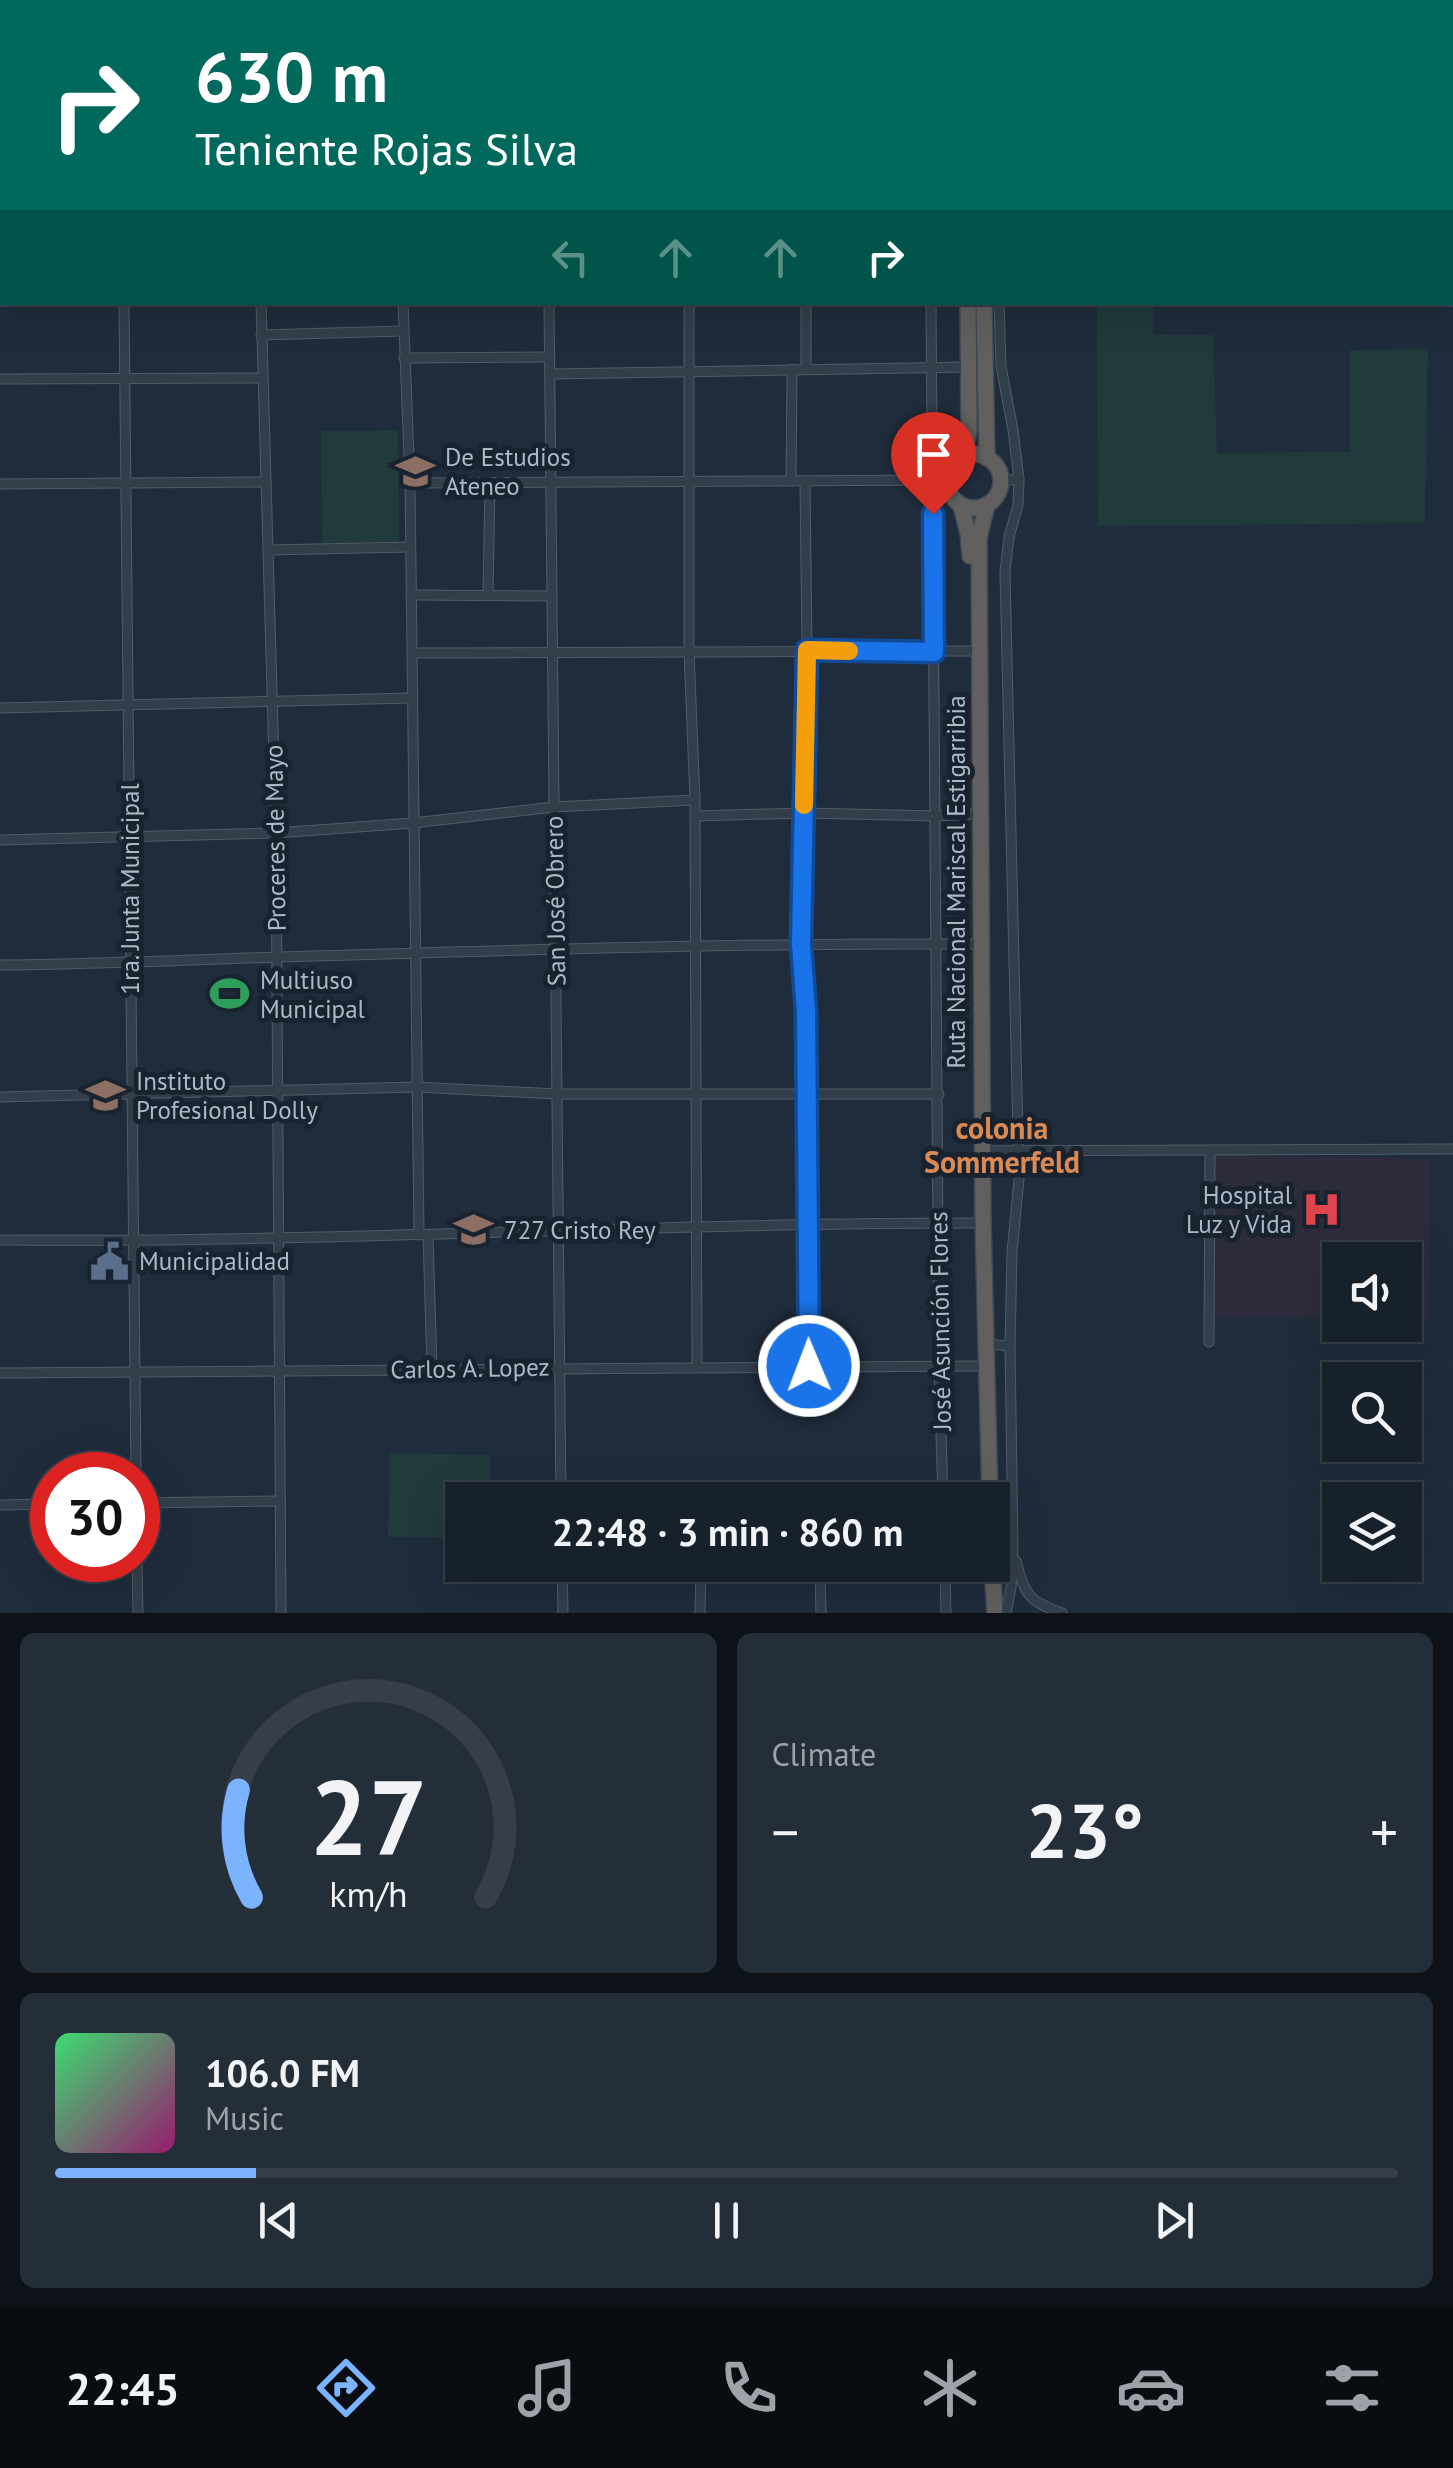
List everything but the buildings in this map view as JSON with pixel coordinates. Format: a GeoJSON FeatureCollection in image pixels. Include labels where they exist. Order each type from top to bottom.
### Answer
{"type":"FeatureCollection","features":[{"type":"Feature","properties":{"kind":"highway"},"geometry":{"type":"LineString","coordinates":[[964,456],[969,430],[968,305]]}},
{"type":"Feature","properties":{"kind":"highway"},"geometry":{"type":"LineString","coordinates":[[984,305],[986,458]]}},
{"type":"Feature","properties":{"kind":"highway"},"geometry":{"type":"LineString","coordinates":[[976,454],[986,458],[1010,480],[987,505],[974,509],[961,506],[940,480],[964,456],[976,454]]}},
{"type":"Feature","properties":{"kind":"highway","name":"Ruta Nacional Mariscal Estigarribia"},"geometry":{"type":"LineString","coordinates":[[987,505],[979,538],[989,1482]]}},
{"type":"Feature","properties":{"kind":"highway","name":"Ruta Nacional Mariscal Estigarribia"},"geometry":{"type":"LineString","coordinates":[[961,506],[971,568],[981,1482]]}},
{"type":"Feature","properties":{"kind":"highway"},"geometry":{"type":"LineString","coordinates":[[985,1582],[986,1613]]}},
{"type":"Feature","properties":{"kind":"highway"},"geometry":{"type":"LineString","coordinates":[[993,1582],[995,1613]]}},
{"type":"Feature","properties":{"kind":"street","name":"1ra. Junta Municipal"},"geometry":{"type":"LineString","coordinates":[[124,305],[136,1452]]}},
{"type":"Feature","properties":{"kind":"street","name":"Proceres de Mayo"},"geometry":{"type":"LineString","coordinates":[[261,305],[276,833],[280,1613]]}},
{"type":"Feature","properties":{"kind":"street"},"geometry":{"type":"LineString","coordinates":[[403,305],[410,483],[416,1087],[432,1369]]}},
{"type":"Feature","properties":{"kind":"street","name":"San José Obrero"},"geometry":{"type":"LineString","coordinates":[[549,305],[562,1482]]}},
{"type":"Feature","properties":{"kind":"street"},"geometry":{"type":"LineString","coordinates":[[689,305],[697,1367]]}},
{"type":"Feature","properties":{"kind":"street"},"geometry":{"type":"LineString","coordinates":[[806,305],[806,369]]}},
{"type":"Feature","properties":{"kind":"street","name":"José Asunción Flores"},"geometry":{"type":"LineString","coordinates":[[932,305],[940,480],[934,652],[943,1482]]}},
{"type":"Feature","properties":{"kind":"street"},"geometry":{"type":"LineString","coordinates":[[999,305],[1002,366],[1013,430],[1010,480],[1018,505],[1005,572],[1019,1180],[1012,1252],[1010,1346],[1013,1548],[1006,1613]]}},
{"type":"Feature","properties":{"kind":"street"},"geometry":{"type":"LineString","coordinates":[[261,335],[403,331]]}},
{"type":"Feature","properties":{"kind":"street"},"geometry":{"type":"LineString","coordinates":[[404,358],[550,356]]}},
{"type":"Feature","properties":{"kind":"street"},"geometry":{"type":"LineString","coordinates":[[550,374],[968,367]]}},
{"type":"Feature","properties":{"kind":"street"},"geometry":{"type":"LineString","coordinates":[[792,370],[792,481]]}},
{"type":"Feature","properties":{"kind":"street"},"geometry":{"type":"LineString","coordinates":[[0,379],[262,378]]}},
{"type":"Feature","properties":{"kind":"street"},"geometry":{"type":"LineString","coordinates":[[410,483],[940,480]]}},
{"type":"Feature","properties":{"kind":"street"},"geometry":{"type":"LineString","coordinates":[[805,481],[807,650],[801,944],[806,1011],[809,1366]]}},
{"type":"Feature","properties":{"kind":"street"},"geometry":{"type":"LineString","coordinates":[[0,484],[266,482]]}},
{"type":"Feature","properties":{"kind":"street"},"geometry":{"type":"LineString","coordinates":[[488,596],[490,483]]}},
{"type":"Feature","properties":{"kind":"street"},"geometry":{"type":"LineString","coordinates":[[268,550],[410,547]]}},
{"type":"Feature","properties":{"kind":"street"},"geometry":{"type":"LineString","coordinates":[[411,595],[552,596]]}},
{"type":"Feature","properties":{"kind":"street"},"geometry":{"type":"LineString","coordinates":[[412,653],[972,651]]}},
{"type":"Feature","properties":{"kind":"street"},"geometry":{"type":"LineString","coordinates":[[0,708],[412,698]]}},
{"type":"Feature","properties":{"kind":"street"},"geometry":{"type":"LineString","coordinates":[[0,840],[276,833],[554,807],[695,800]]}},
{"type":"Feature","properties":{"kind":"street"},"geometry":{"type":"LineString","coordinates":[[695,816],[804,812],[974,814]]}},
{"type":"Feature","properties":{"kind":"street"},"geometry":{"type":"LineString","coordinates":[[0,965],[694,945],[976,944]]}},
{"type":"Feature","properties":{"kind":"street"},"geometry":{"type":"LineString","coordinates":[[0,1097],[416,1087],[557,1094],[938,1094]]}},
{"type":"Feature","properties":{"kind":"street"},"geometry":{"type":"LineString","coordinates":[[1209,1342],[1210,1150]]}},
{"type":"Feature","properties":{"kind":"street"},"geometry":{"type":"LineString","coordinates":[[984,1151],[1453,1150]]}},
{"type":"Feature","properties":{"kind":"street"},"geometry":{"type":"LineString","coordinates":[[0,1240],[279,1240],[977,1222]]}},
{"type":"Feature","properties":{"kind":"street"},"geometry":{"type":"LineString","coordinates":[[986,1344],[1010,1346]]}},
{"type":"Feature","properties":{"kind":"street","name":"Carlos A. Lopez"},"geometry":{"type":"LineString","coordinates":[[0,1373],[978,1366]]}},
{"type":"Feature","properties":{"kind":"street"},"geometry":{"type":"LineString","coordinates":[[988,1437],[1010,1434]]}},
{"type":"Feature","properties":{"kind":"street"},"geometry":{"type":"LineString","coordinates":[[160,1504],[280,1501]]}},
{"type":"Feature","properties":{"kind":"street"},"geometry":{"type":"LineString","coordinates":[[0,1505],[30,1504]]}},
{"type":"Feature","properties":{"kind":"street"},"geometry":{"type":"LineString","coordinates":[[1013,1548],[1024,1590],[1034,1602],[1062,1613]]}},
{"type":"Feature","properties":{"kind":"street"},"geometry":{"type":"LineString","coordinates":[[137,1582],[138,1613]]}},
{"type":"Feature","properties":{"kind":"street"},"geometry":{"type":"LineString","coordinates":[[562,1582],[562,1613]]}},
{"type":"Feature","properties":{"kind":"street"},"geometry":{"type":"LineString","coordinates":[[700,1613],[701,1582]]}},
{"type":"Feature","properties":{"kind":"street"},"geometry":{"type":"LineString","coordinates":[[820,1582],[821,1613]]}},
{"type":"Feature","properties":{"kind":"street"},"geometry":{"type":"LineString","coordinates":[[945,1582],[946,1613]]}},
{"type":"Feature","properties":{"kind":"shaded area","name":"Hospital Luz y Vida"},"geometry":{"type":"Polygon","coordinates":[[[1215,1155],[1430,1159],[1429,1320],[1422,1320],[1422,1242],[1322,1242],[1322,1319],[1214,1318],[1215,1155]]]}},
{"type":"Feature","properties":{"kind":"green space"},"geometry":{"type":"Polygon","coordinates":[[[1097,305],[1153,305],[1154,334],[1213,335],[1217,453],[1350,452],[1350,350],[1428,349],[1425,523],[1098,526],[1097,305]]]}},
{"type":"Feature","properties":{"kind":"green space"},"geometry":{"type":"Polygon","coordinates":[[[398,430],[399,542],[322,543],[321,431],[398,430]]]}},
{"type":"Feature","properties":{"kind":"green space"},"geometry":{"type":"Polygon","coordinates":[[[390,1453],[490,1455],[490,1482],[445,1482],[445,1538],[388,1537],[390,1453]]]}},
{"type":"Feature","properties":{"kind":"slow traffic"},"geometry":{"type":"LineString","coordinates":[[804,805],[807,650],[849,651]]}},
{"type":"Feature","properties":{"kind":"place","name":"De Estudios Ateneo"},"geometry":{"type":"Point","coordinates":[415,471]}},
{"type":"Feature","properties":{"kind":"place","name":"Multiuso Municipal"},"geometry":{"type":"Point","coordinates":[230,994]}},
{"type":"Feature","properties":{"kind":"place","name":"Instituto Profesional Dolly"},"geometry":{"type":"Point","coordinates":[106,1095]}},
{"type":"Feature","properties":{"kind":"place","name":"Hospital Luz y Vida"},"geometry":{"type":"Point","coordinates":[1322,1209]}},
{"type":"Feature","properties":{"kind":"place","name":"727 Cristo Rey"},"geometry":{"type":"Point","coordinates":[474,1230]}},
{"type":"Feature","properties":{"kind":"place","name":"Municipalidad"},"geometry":{"type":"Point","coordinates":[109,1261]}},
{"type":"Feature","properties":{"kind":"district","name":"colonia Sommerfeld"},"geometry":{"type":"Point","coordinates":[1002,1146]}},
{"type":"Feature","properties":{"kind":"route"},"geometry":{"type":"LineString","coordinates":[[809,1366],[806,1011],[801,944],[807,650],[934,652],[933,514]]}}]}
